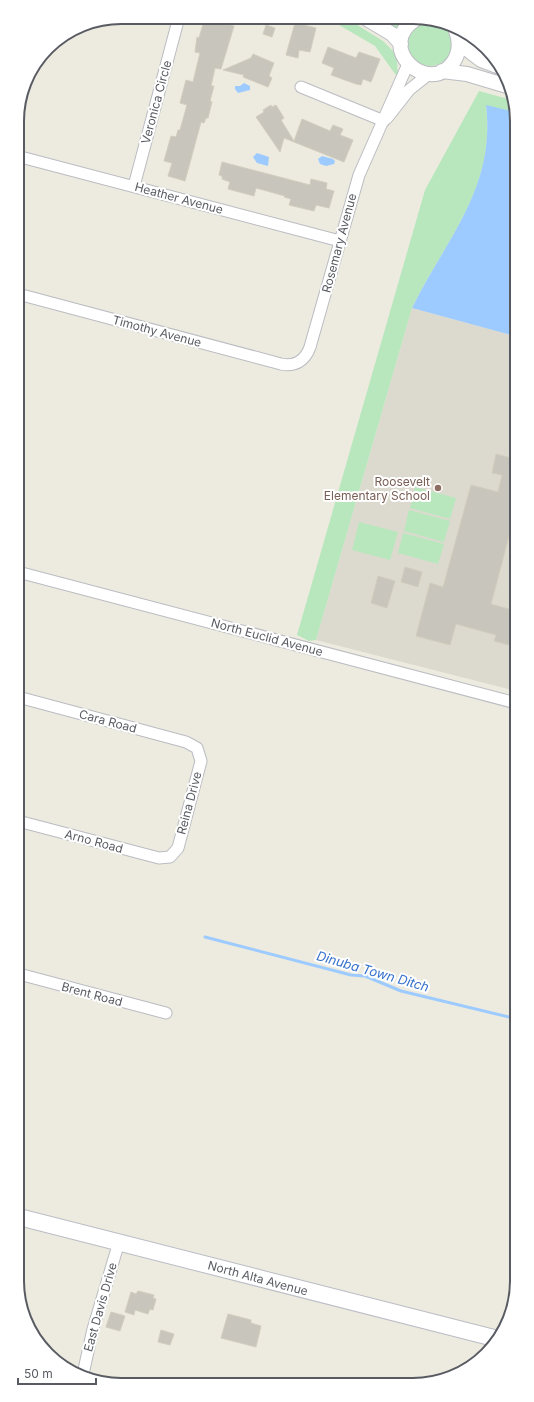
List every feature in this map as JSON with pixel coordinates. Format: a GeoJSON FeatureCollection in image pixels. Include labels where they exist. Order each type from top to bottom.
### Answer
{"type":"FeatureCollection","features":[{"type":"Feature","properties":{"kind":"main road","name":"North Alta Avenue"},"geometry":{"type":"LineString","coordinates":[[24,1218],[492,1337]]}},
{"type":"Feature","properties":{"kind":"street","name":"Veronica Circle"},"geometry":{"type":"LineString","coordinates":[[134,186],[177,24]]}},
{"type":"Feature","properties":{"kind":"street"},"geometry":{"type":"LineString","coordinates":[[375,24],[392,34],[401,44]]}},
{"type":"Feature","properties":{"kind":"street"},"geometry":{"type":"LineString","coordinates":[[409,24],[404,32],[401,44],[403,55],[408,64],[416,70],[467,74],[503,85]]}},
{"type":"Feature","properties":{"kind":"street"},"geometry":{"type":"LineString","coordinates":[[457,37],[481,60],[491,64]]}},
{"type":"Feature","properties":{"kind":"street"},"geometry":{"type":"LineString","coordinates":[[436,72],[454,60],[458,52],[457,37]]}},
{"type":"Feature","properties":{"kind":"street","name":"Rosemary Avenue"},"geometry":{"type":"LineString","coordinates":[[296,364],[305,357],[310,347],[358,175],[384,121],[390,103],[408,64]]}},
{"type":"Feature","properties":{"kind":"street","name":"Rosemary Avenue"},"geometry":{"type":"LineString","coordinates":[[384,121],[409,90],[436,72]]}},
{"type":"Feature","properties":{"kind":"street"},"geometry":{"type":"LineString","coordinates":[[302,87],[384,121]]}},
{"type":"Feature","properties":{"kind":"street","name":"Heather Avenue"},"geometry":{"type":"LineString","coordinates":[[24,158],[340,241]]}},
{"type":"Feature","properties":{"kind":"street","name":"Timothy Avenue"},"geometry":{"type":"LineString","coordinates":[[24,296],[281,364],[296,364]]}},
{"type":"Feature","properties":{"kind":"street","name":"North Euclid Avenue"},"geometry":{"type":"LineString","coordinates":[[24,574],[510,701]]}},
{"type":"Feature","properties":{"kind":"street","name":"Cara Road"},"geometry":{"type":"LineString","coordinates":[[24,699],[186,742],[197,748]]}},
{"type":"Feature","properties":{"kind":"street","name":"Reina Drive"},"geometry":{"type":"LineString","coordinates":[[170,857],[178,848],[201,761],[197,748]]}},
{"type":"Feature","properties":{"kind":"street","name":"Arno Road"},"geometry":{"type":"LineString","coordinates":[[24,823],[159,858],[170,857]]}},
{"type":"Feature","properties":{"kind":"street","name":"Brent Road"},"geometry":{"type":"LineString","coordinates":[[24,975],[166,1013]]}},
{"type":"Feature","properties":{"kind":"street","name":"East Davis Drive"},"geometry":{"type":"LineString","coordinates":[[84,1370],[93,1329],[119,1242]]}},
{"type":"Feature","properties":{"kind":"shaded area","name":"Roosevelt Elementary School"},"geometry":{"type":"Polygon","coordinates":[[[412,308],[510,335],[510,689],[316,640],[412,308]]]}},
{"type":"Feature","properties":{"kind":"green space"},"geometry":{"type":"Polygon","coordinates":[[[337,24],[356,24],[383,41],[393,51],[397,59],[398,78],[375,46],[337,24]]]}},
{"type":"Feature","properties":{"kind":"green space"},"geometry":{"type":"Polygon","coordinates":[[[382,24],[401,24],[396,33],[382,24]]]}},
{"type":"Feature","properties":{"kind":"green space"},"geometry":{"type":"Polygon","coordinates":[[[421,24],[446,30],[452,44],[448,56],[442,62],[430,66],[418,62],[412,56],[408,44],[412,32],[421,24]]]}},
{"type":"Feature","properties":{"kind":"green space"},"geometry":{"type":"Polygon","coordinates":[[[479,91],[507,99],[509,111],[486,106],[487,135],[483,162],[476,188],[466,212],[412,308],[316,640],[309,641],[297,635],[425,190],[479,91]]]}},
{"type":"Feature","properties":{"kind":"green space"},"geometry":{"type":"Polygon","coordinates":[[[415,487],[456,498],[450,519],[410,508],[415,487]]]}},
{"type":"Feature","properties":{"kind":"green space"},"geometry":{"type":"Polygon","coordinates":[[[409,510],[450,521],[444,542],[404,531],[409,510]]]}},
{"type":"Feature","properties":{"kind":"green space"},"geometry":{"type":"Polygon","coordinates":[[[359,522],[398,532],[390,560],[352,550],[359,522]]]}},
{"type":"Feature","properties":{"kind":"green space"},"geometry":{"type":"Polygon","coordinates":[[[403,533],[444,544],[438,564],[398,553],[403,533]]]}},
{"type":"Feature","properties":{"kind":"water"},"geometry":{"type":"Polygon","coordinates":[[[244,83],[250,86],[250,90],[238,93],[235,86],[240,86],[244,83]]]}},
{"type":"Feature","properties":{"kind":"water"},"geometry":{"type":"Polygon","coordinates":[[[486,105],[509,111],[510,335],[412,308],[466,212],[476,188],[483,162],[487,135],[486,105]]]}},
{"type":"Feature","properties":{"kind":"water"},"geometry":{"type":"Polygon","coordinates":[[[257,153],[269,157],[268,166],[257,163],[253,157],[257,153]]]}},
{"type":"Feature","properties":{"kind":"water"},"geometry":{"type":"Polygon","coordinates":[[[322,156],[333,159],[335,161],[334,164],[326,166],[320,164],[318,159],[322,156]]]}},
{"type":"Feature","properties":{"kind":"building"},"geometry":{"type":"Polygon","coordinates":[[[203,24],[228,24],[234,26],[221,69],[215,68],[211,86],[214,86],[210,101],[212,102],[208,118],[206,118],[204,123],[201,122],[185,181],[168,176],[172,163],[164,161],[171,136],[176,137],[178,130],[180,130],[187,105],[180,103],[186,80],[193,82],[200,53],[195,52],[197,37],[199,38],[203,24]]]}},
{"type":"Feature","properties":{"kind":"building"},"geometry":{"type":"Polygon","coordinates":[[[295,24],[316,28],[310,52],[299,50],[298,58],[286,55],[295,24]]]}},
{"type":"Feature","properties":{"kind":"building"},"geometry":{"type":"Polygon","coordinates":[[[266,25],[275,28],[272,37],[263,34],[266,25]]]}},
{"type":"Feature","properties":{"kind":"building"},"geometry":{"type":"Polygon","coordinates":[[[328,47],[356,58],[359,52],[380,59],[371,82],[363,79],[361,85],[331,75],[334,68],[322,63],[328,47]]]}},
{"type":"Feature","properties":{"kind":"building"},"geometry":{"type":"Polygon","coordinates":[[[253,54],[274,63],[269,76],[272,78],[268,87],[243,77],[244,75],[223,70],[251,58],[253,54]]]}},
{"type":"Feature","properties":{"kind":"building"},"geometry":{"type":"Polygon","coordinates":[[[271,105],[272,107],[276,105],[284,118],[281,120],[294,141],[302,119],[330,131],[333,125],[343,129],[340,135],[353,140],[344,162],[284,138],[280,152],[256,117],[271,105]]]}},
{"type":"Feature","properties":{"kind":"building"},"geometry":{"type":"Polygon","coordinates":[[[222,162],[310,185],[311,179],[327,183],[326,189],[334,191],[329,208],[316,205],[314,211],[289,205],[291,199],[256,188],[254,196],[228,189],[230,182],[222,179],[222,176],[219,175],[222,162]]]}},
{"type":"Feature","properties":{"kind":"building"},"geometry":{"type":"Polygon","coordinates":[[[496,454],[510,458],[510,533],[491,604],[510,609],[510,645],[494,641],[496,635],[456,624],[450,645],[416,636],[430,583],[443,587],[471,485],[498,492],[502,475],[492,473],[496,454]]]}},
{"type":"Feature","properties":{"kind":"building"},"geometry":{"type":"Polygon","coordinates":[[[405,567],[422,572],[418,587],[401,582],[405,567]]]}},
{"type":"Feature","properties":{"kind":"building"},"geometry":{"type":"Polygon","coordinates":[[[378,576],[395,581],[387,608],[371,603],[378,576]]]}},
{"type":"Feature","properties":{"kind":"building"},"geometry":{"type":"Polygon","coordinates":[[[138,1291],[154,1295],[153,1298],[156,1299],[153,1310],[150,1309],[148,1314],[135,1310],[134,1315],[125,1312],[131,1292],[136,1294],[138,1291]]]}},
{"type":"Feature","properties":{"kind":"building"},"geometry":{"type":"Polygon","coordinates":[[[111,1312],[125,1316],[120,1331],[106,1327],[111,1312]]]}},
{"type":"Feature","properties":{"kind":"building"},"geometry":{"type":"Polygon","coordinates":[[[228,1314],[251,1320],[251,1323],[261,1326],[256,1347],[221,1338],[228,1314]]]}},
{"type":"Feature","properties":{"kind":"building"},"geometry":{"type":"Polygon","coordinates":[[[161,1330],[174,1334],[170,1345],[158,1342],[161,1330]]]}},
{"type":"Feature","properties":{"kind":"waterway","name":"Dinuba Town Ditch"},"geometry":{"type":"LineString","coordinates":[[205,937],[351,975],[365,976],[401,991],[510,1017]]}},
{"type":"Feature","properties":{"kind":"place","name":"Roosevelt Elementary School"},"geometry":{"type":"Point","coordinates":[438,488]}}]}
